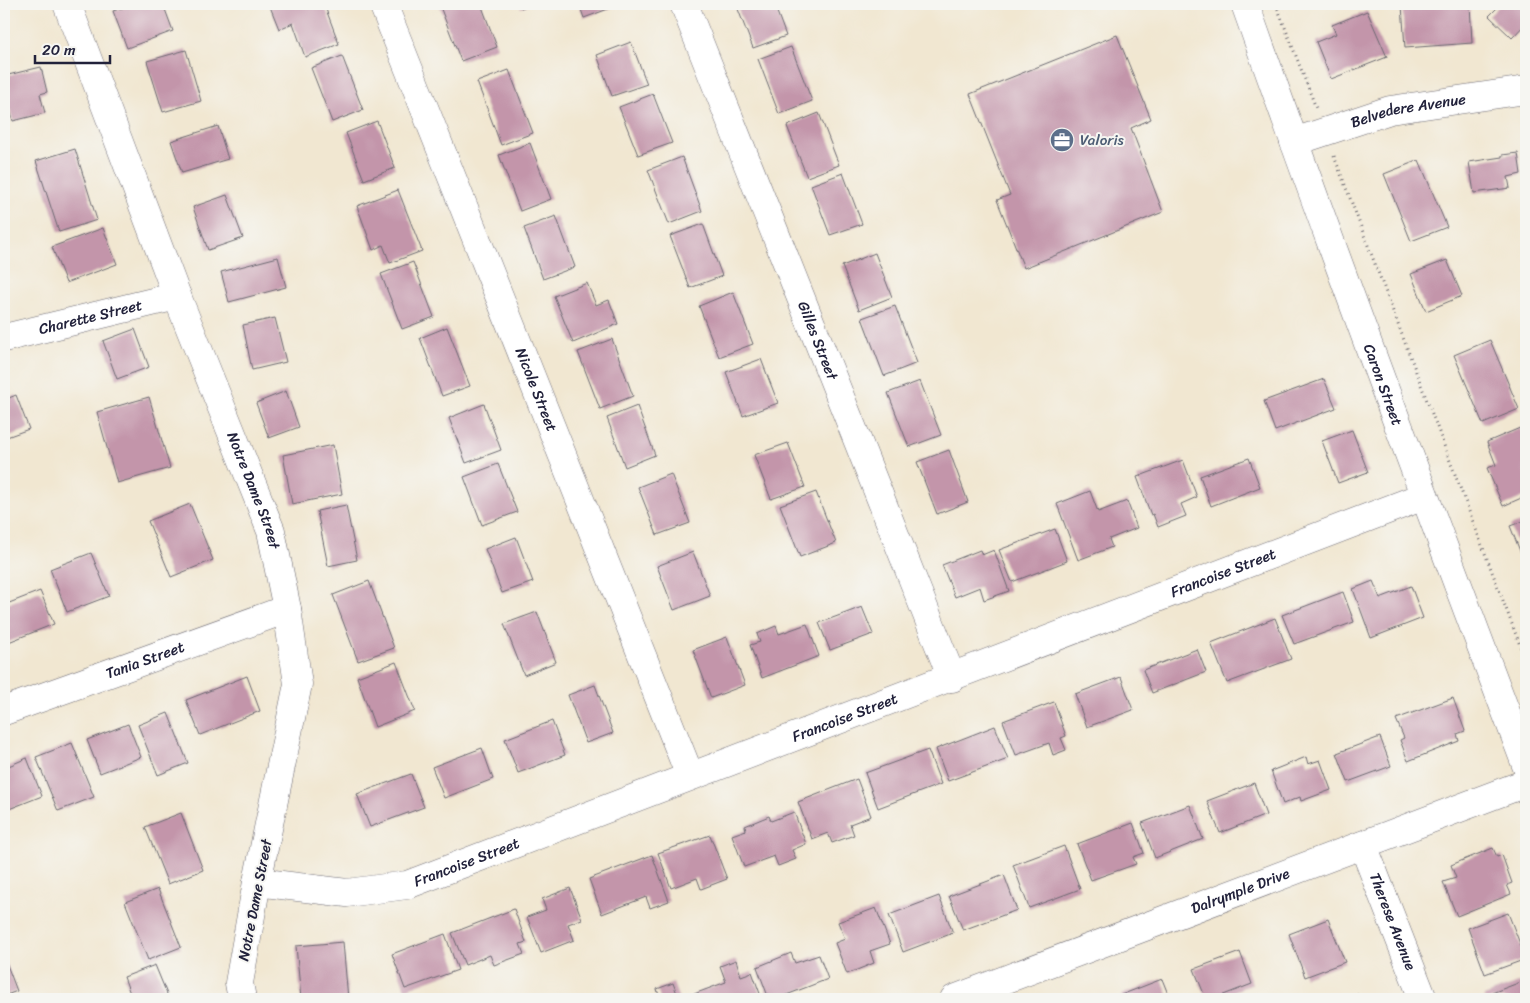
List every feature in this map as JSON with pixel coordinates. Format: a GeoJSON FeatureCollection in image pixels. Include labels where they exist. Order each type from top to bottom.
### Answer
{"type":"FeatureCollection","features":[{"type":"Feature","properties":{"kind":"street","name":"Notre Dame Street"},"geometry":{"type":"LineString","coordinates":[[67,4],[177,296],[271,531],[286,609],[298,684],[257,882],[239,983],[242,999]]}},
{"type":"Feature","properties":{"kind":"street","name":"Nicole Street"},"geometry":{"type":"LineString","coordinates":[[383,4],[690,776]]}},
{"type":"Feature","properties":{"kind":"street","name":"Gilles Street"},"geometry":{"type":"LineString","coordinates":[[684,4],[952,678]]}},
{"type":"Feature","properties":{"kind":"street","name":"Caron Street"},"geometry":{"type":"LineString","coordinates":[[1245,4],[1424,496],[1526,765]]}},
{"type":"Feature","properties":{"kind":"street","name":"Belvedere Avenue"},"geometry":{"type":"LineString","coordinates":[[1294,142],[1390,110],[1526,90]]}},
{"type":"Feature","properties":{"kind":"street","name":"Charette Street"},"geometry":{"type":"LineString","coordinates":[[4,338],[177,296]]}},
{"type":"Feature","properties":{"kind":"street","name":"Francoise Street"},"geometry":{"type":"LineString","coordinates":[[257,882],[347,893],[407,885],[1424,496]]}},
{"type":"Feature","properties":{"kind":"street","name":"Tania Street"},"geometry":{"type":"LineString","coordinates":[[4,711],[286,609]]}},
{"type":"Feature","properties":{"kind":"street","name":"Dalrymple Drive"},"geometry":{"type":"LineString","coordinates":[[954,999],[1526,783]]}},
{"type":"Feature","properties":{"kind":"street","name":"Therese Avenue"},"geometry":{"type":"LineString","coordinates":[[1363,845],[1423,999]]}},
{"type":"Feature","properties":{"kind":"path"},"geometry":{"type":"LineString","coordinates":[[1276,4],[1526,660]]}},
{"type":"Feature","properties":{"kind":"building"},"geometry":{"type":"Polygon","coordinates":[[[134,4],[163,4],[173,31],[127,48],[113,11],[134,4]]]}},
{"type":"Feature","properties":{"kind":"building"},"geometry":{"type":"Polygon","coordinates":[[[269,4],[324,4],[339,44],[305,57],[293,23],[279,29],[269,4]]]}},
{"type":"Feature","properties":{"kind":"building"},"geometry":{"type":"Polygon","coordinates":[[[439,4],[481,4],[497,47],[461,61],[439,4]]]}},
{"type":"Feature","properties":{"kind":"building"},"geometry":{"type":"Polygon","coordinates":[[[519,4],[531,4],[521,8],[519,4]]]}},
{"type":"Feature","properties":{"kind":"building"},"geometry":{"type":"Polygon","coordinates":[[[579,4],[616,4],[616,6],[584,18],[579,4]]]}},
{"type":"Feature","properties":{"kind":"building"},"geometry":{"type":"Polygon","coordinates":[[[736,4],[774,4],[786,36],[753,48],[736,4]]]}},
{"type":"Feature","properties":{"kind":"building"},"geometry":{"type":"Polygon","coordinates":[[[1470,4],[1472,43],[1405,48],[1402,5],[1470,4]]]}},
{"type":"Feature","properties":{"kind":"building"},"geometry":{"type":"Polygon","coordinates":[[[1501,4],[1526,4],[1526,23],[1512,38],[1489,16],[1501,4]]]}},
{"type":"Feature","properties":{"kind":"building"},"geometry":{"type":"Polygon","coordinates":[[[1367,11],[1387,57],[1331,79],[1316,42],[1336,34],[1332,25],[1367,11]]]}},
{"type":"Feature","properties":{"kind":"building","name":"Valoris"},"geometry":{"type":"Polygon","coordinates":[[[1117,35],[1151,119],[1131,128],[1163,212],[1024,268],[997,200],[1010,195],[970,94],[1117,35]]]}},
{"type":"Feature","properties":{"kind":"building"},"geometry":{"type":"Polygon","coordinates":[[[631,42],[647,84],[612,96],[597,55],[631,42]]]}},
{"type":"Feature","properties":{"kind":"building"},"geometry":{"type":"Polygon","coordinates":[[[791,47],[812,101],[779,114],[758,59],[791,47]]]}},
{"type":"Feature","properties":{"kind":"building"},"geometry":{"type":"Polygon","coordinates":[[[186,50],[201,101],[163,112],[147,61],[186,50]]]}},
{"type":"Feature","properties":{"kind":"building"},"geometry":{"type":"Polygon","coordinates":[[[342,56],[363,110],[332,122],[311,68],[342,56]]]}},
{"type":"Feature","properties":{"kind":"building"},"geometry":{"type":"Polygon","coordinates":[[[41,67],[47,92],[40,94],[45,113],[13,121],[10,110],[4,112],[4,76],[41,67]]]}},
{"type":"Feature","properties":{"kind":"building"},"geometry":{"type":"Polygon","coordinates":[[[509,70],[533,133],[501,145],[477,82],[509,70]]]}},
{"type":"Feature","properties":{"kind":"building"},"geometry":{"type":"Polygon","coordinates":[[[653,94],[672,143],[638,155],[619,107],[653,94]]]}},
{"type":"Feature","properties":{"kind":"building"},"geometry":{"type":"Polygon","coordinates":[[[819,113],[839,165],[807,177],[787,126],[819,113]]]}},
{"type":"Feature","properties":{"kind":"building"},"geometry":{"type":"Polygon","coordinates":[[[377,121],[395,168],[364,180],[346,133],[377,121]]]}},
{"type":"Feature","properties":{"kind":"building"},"geometry":{"type":"Polygon","coordinates":[[[218,126],[228,159],[182,173],[171,141],[218,126]]]}},
{"type":"Feature","properties":{"kind":"building"},"geometry":{"type":"Polygon","coordinates":[[[530,143],[551,199],[520,211],[499,155],[530,143]]]}},
{"type":"Feature","properties":{"kind":"building"},"geometry":{"type":"Polygon","coordinates":[[[75,149],[97,220],[59,232],[36,161],[75,149]]]}},
{"type":"Feature","properties":{"kind":"building"},"geometry":{"type":"Polygon","coordinates":[[[1518,153],[1521,174],[1508,177],[1510,188],[1474,193],[1469,162],[1518,153]]]}},
{"type":"Feature","properties":{"kind":"building"},"geometry":{"type":"Polygon","coordinates":[[[682,157],[702,211],[669,224],[648,170],[682,157]]]}},
{"type":"Feature","properties":{"kind":"building"},"geometry":{"type":"Polygon","coordinates":[[[1419,160],[1447,227],[1411,241],[1384,174],[1419,160]]]}},
{"type":"Feature","properties":{"kind":"building"},"geometry":{"type":"Polygon","coordinates":[[[843,173],[862,224],[830,235],[811,185],[843,173]]]}},
{"type":"Feature","properties":{"kind":"building"},"geometry":{"type":"Polygon","coordinates":[[[398,190],[422,251],[390,263],[383,245],[373,250],[357,206],[398,190]]]}},
{"type":"Feature","properties":{"kind":"building"},"geometry":{"type":"Polygon","coordinates":[[[227,195],[243,238],[208,250],[193,207],[227,195]]]}},
{"type":"Feature","properties":{"kind":"building"},"geometry":{"type":"Polygon","coordinates":[[[556,216],[575,267],[543,279],[524,228],[556,216]]]}},
{"type":"Feature","properties":{"kind":"building"},"geometry":{"type":"Polygon","coordinates":[[[703,224],[722,276],[690,288],[670,236],[703,224]]]}},
{"type":"Feature","properties":{"kind":"building"},"geometry":{"type":"Polygon","coordinates":[[[103,228],[117,264],[66,283],[52,247],[103,228]]]}},
{"type":"Feature","properties":{"kind":"building"},"geometry":{"type":"Polygon","coordinates":[[[4,250],[8,262],[4,264],[4,250]]]}},
{"type":"Feature","properties":{"kind":"building"},"geometry":{"type":"Polygon","coordinates":[[[875,253],[892,297],[859,310],[842,266],[875,253]]]}},
{"type":"Feature","properties":{"kind":"building"},"geometry":{"type":"Polygon","coordinates":[[[278,257],[286,287],[229,302],[221,272],[278,257]]]}},
{"type":"Feature","properties":{"kind":"building"},"geometry":{"type":"Polygon","coordinates":[[[1447,260],[1462,296],[1426,311],[1411,274],[1447,260]]]}},
{"type":"Feature","properties":{"kind":"building"},"geometry":{"type":"Polygon","coordinates":[[[413,262],[434,317],[402,329],[381,274],[413,262]]]}},
{"type":"Feature","properties":{"kind":"building"},"geometry":{"type":"Polygon","coordinates":[[[587,283],[596,305],[609,300],[618,324],[573,343],[554,296],[587,283]]]}},
{"type":"Feature","properties":{"kind":"building"},"geometry":{"type":"Polygon","coordinates":[[[733,292],[753,344],[719,357],[699,306],[733,292]]]}},
{"type":"Feature","properties":{"kind":"building"},"geometry":{"type":"Polygon","coordinates":[[[895,306],[917,363],[884,376],[862,318],[895,306]]]}},
{"type":"Feature","properties":{"kind":"building"},"geometry":{"type":"Polygon","coordinates":[[[275,318],[286,362],[252,370],[243,325],[275,318]]]}},
{"type":"Feature","properties":{"kind":"building"},"geometry":{"type":"Polygon","coordinates":[[[447,327],[470,386],[442,396],[420,338],[447,327]]]}},
{"type":"Feature","properties":{"kind":"building"},"geometry":{"type":"Polygon","coordinates":[[[135,329],[149,367],[117,379],[103,341],[135,329]]]}},
{"type":"Feature","properties":{"kind":"building"},"geometry":{"type":"Polygon","coordinates":[[[612,339],[633,396],[600,409],[578,352],[612,339]]]}},
{"type":"Feature","properties":{"kind":"building"},"geometry":{"type":"Polygon","coordinates":[[[1490,340],[1519,409],[1483,424],[1454,355],[1490,340]]]}},
{"type":"Feature","properties":{"kind":"building"},"geometry":{"type":"Polygon","coordinates":[[[761,359],[778,403],[743,416],[726,372],[761,359]]]}},
{"type":"Feature","properties":{"kind":"building"},"geometry":{"type":"Polygon","coordinates":[[[1324,379],[1336,408],[1275,431],[1264,401],[1324,379]]]}},
{"type":"Feature","properties":{"kind":"building"},"geometry":{"type":"Polygon","coordinates":[[[920,381],[941,435],[909,447],[888,393],[920,381]]]}},
{"type":"Feature","properties":{"kind":"building"},"geometry":{"type":"Polygon","coordinates":[[[286,391],[299,427],[269,438],[256,403],[286,391]]]}},
{"type":"Feature","properties":{"kind":"building"},"geometry":{"type":"Polygon","coordinates":[[[16,395],[29,429],[4,438],[4,400],[16,395]]]}},
{"type":"Feature","properties":{"kind":"building"},"geometry":{"type":"Polygon","coordinates":[[[149,397],[170,468],[117,483],[97,412],[149,397]]]}},
{"type":"Feature","properties":{"kind":"building"},"geometry":{"type":"Polygon","coordinates":[[[484,404],[501,450],[466,463],[449,418],[484,404]]]}},
{"type":"Feature","properties":{"kind":"building"},"geometry":{"type":"Polygon","coordinates":[[[637,406],[655,455],[625,467],[607,418],[637,406]]]}},
{"type":"Feature","properties":{"kind":"building"},"geometry":{"type":"Polygon","coordinates":[[[1520,428],[1526,443],[1526,496],[1503,506],[1487,468],[1496,465],[1487,442],[1520,428]]]}},
{"type":"Feature","properties":{"kind":"building"},"geometry":{"type":"Polygon","coordinates":[[[1352,430],[1368,472],[1338,483],[1322,441],[1352,430]]]}},
{"type":"Feature","properties":{"kind":"building"},"geometry":{"type":"Polygon","coordinates":[[[788,443],[805,487],[771,499],[754,455],[788,443]]]}},
{"type":"Feature","properties":{"kind":"building"},"geometry":{"type":"Polygon","coordinates":[[[333,445],[342,494],[292,504],[283,455],[333,445]]]}},
{"type":"Feature","properties":{"kind":"building"},"geometry":{"type":"Polygon","coordinates":[[[949,450],[968,502],[937,514],[917,462],[949,450]]]}},
{"type":"Feature","properties":{"kind":"building"},"geometry":{"type":"Polygon","coordinates":[[[1249,458],[1260,487],[1211,506],[1200,476],[1249,458]]]}},
{"type":"Feature","properties":{"kind":"building"},"geometry":{"type":"Polygon","coordinates":[[[1183,460],[1197,497],[1181,504],[1186,516],[1158,527],[1153,514],[1151,515],[1137,477],[1183,460]]]}},
{"type":"Feature","properties":{"kind":"building"},"geometry":{"type":"Polygon","coordinates":[[[498,464],[517,512],[482,525],[464,477],[498,464]]]}},
{"type":"Feature","properties":{"kind":"building"},"geometry":{"type":"Polygon","coordinates":[[[671,474],[690,523],[657,535],[638,487],[671,474]]]}},
{"type":"Feature","properties":{"kind":"building"},"geometry":{"type":"Polygon","coordinates":[[[1090,491],[1098,512],[1127,501],[1137,528],[1109,539],[1112,547],[1078,560],[1057,504],[1090,491]]]}},
{"type":"Feature","properties":{"kind":"building"},"geometry":{"type":"Polygon","coordinates":[[[816,492],[836,543],[800,557],[780,505],[816,492]]]}},
{"type":"Feature","properties":{"kind":"building"},"geometry":{"type":"Polygon","coordinates":[[[190,504],[213,560],[171,577],[148,521],[190,504]]]}},
{"type":"Feature","properties":{"kind":"building"},"geometry":{"type":"Polygon","coordinates":[[[346,505],[357,560],[328,566],[317,511],[346,505]]]}},
{"type":"Feature","properties":{"kind":"building"},"geometry":{"type":"Polygon","coordinates":[[[1526,520],[1526,566],[1510,526],[1526,520]]]}},
{"type":"Feature","properties":{"kind":"building"},"geometry":{"type":"Polygon","coordinates":[[[1055,529],[1067,561],[1012,582],[999,550],[1055,529]]]}},
{"type":"Feature","properties":{"kind":"building"},"geometry":{"type":"Polygon","coordinates":[[[516,537],[533,582],[502,593],[485,549],[516,537]]]}},
{"type":"Feature","properties":{"kind":"building"},"geometry":{"type":"Polygon","coordinates":[[[980,550],[982,555],[994,550],[1009,591],[984,600],[980,587],[955,597],[942,565],[980,550]]]}},
{"type":"Feature","properties":{"kind":"building"},"geometry":{"type":"Polygon","coordinates":[[[693,552],[710,596],[674,610],[657,566],[693,552]]]}},
{"type":"Feature","properties":{"kind":"building"},"geometry":{"type":"Polygon","coordinates":[[[91,553],[109,596],[67,612],[50,569],[91,553]]]}},
{"type":"Feature","properties":{"kind":"building"},"geometry":{"type":"Polygon","coordinates":[[[369,581],[394,648],[358,661],[333,595],[369,581]]]}},
{"type":"Feature","properties":{"kind":"building"},"geometry":{"type":"Polygon","coordinates":[[[1373,581],[1380,598],[1411,586],[1423,618],[1371,638],[1353,589],[1373,581]]]}},
{"type":"Feature","properties":{"kind":"building"},"geometry":{"type":"Polygon","coordinates":[[[40,591],[54,624],[6,643],[4,637],[4,605],[40,591]]]}},
{"type":"Feature","properties":{"kind":"building"},"geometry":{"type":"Polygon","coordinates":[[[1343,592],[1354,622],[1294,644],[1282,615],[1343,592]]]}},
{"type":"Feature","properties":{"kind":"building"},"geometry":{"type":"Polygon","coordinates":[[[862,607],[873,634],[830,650],[819,623],[862,607]]]}},
{"type":"Feature","properties":{"kind":"building"},"geometry":{"type":"Polygon","coordinates":[[[537,612],[556,662],[524,675],[504,624],[537,612]]]}},
{"type":"Feature","properties":{"kind":"building"},"geometry":{"type":"Polygon","coordinates":[[[1275,618],[1291,659],[1227,683],[1211,643],[1275,618]]]}},
{"type":"Feature","properties":{"kind":"building"},"geometry":{"type":"Polygon","coordinates":[[[807,624],[819,656],[762,678],[750,645],[760,642],[757,634],[776,626],[779,634],[807,624]]]}},
{"type":"Feature","properties":{"kind":"building"},"geometry":{"type":"Polygon","coordinates":[[[727,637],[745,685],[711,698],[693,650],[727,637]]]}},
{"type":"Feature","properties":{"kind":"building"},"geometry":{"type":"Polygon","coordinates":[[[1197,649],[1206,672],[1152,693],[1143,670],[1197,649]]]}},
{"type":"Feature","properties":{"kind":"building"},"geometry":{"type":"Polygon","coordinates":[[[396,662],[415,711],[375,727],[357,677],[396,662]]]}},
{"type":"Feature","properties":{"kind":"building"},"geometry":{"type":"Polygon","coordinates":[[[247,676],[260,711],[200,735],[186,700],[247,676]]]}},
{"type":"Feature","properties":{"kind":"building"},"geometry":{"type":"Polygon","coordinates":[[[1121,677],[1133,710],[1087,727],[1075,694],[1121,677]]]}},
{"type":"Feature","properties":{"kind":"building"},"geometry":{"type":"Polygon","coordinates":[[[595,685],[613,733],[586,743],[568,695],[595,685]]]}},
{"type":"Feature","properties":{"kind":"building"},"geometry":{"type":"Polygon","coordinates":[[[1453,698],[1465,731],[1457,734],[1459,741],[1408,761],[1400,740],[1404,738],[1396,719],[1453,698]]]}},
{"type":"Feature","properties":{"kind":"building"},"geometry":{"type":"Polygon","coordinates":[[[1054,702],[1066,736],[1061,738],[1066,750],[1053,755],[1049,743],[1016,755],[1003,721],[1054,702]]]}},
{"type":"Feature","properties":{"kind":"building"},"geometry":{"type":"Polygon","coordinates":[[[168,713],[188,763],[158,775],[138,725],[168,713]]]}},
{"type":"Feature","properties":{"kind":"building"},"geometry":{"type":"Polygon","coordinates":[[[552,721],[565,755],[518,773],[505,739],[552,721]]]}},
{"type":"Feature","properties":{"kind":"building"},"geometry":{"type":"Polygon","coordinates":[[[128,724],[141,757],[100,773],[87,740],[128,724]]]}},
{"type":"Feature","properties":{"kind":"building"},"geometry":{"type":"Polygon","coordinates":[[[995,726],[1008,759],[948,781],[936,749],[995,726]]]}},
{"type":"Feature","properties":{"kind":"building"},"geometry":{"type":"Polygon","coordinates":[[[1380,737],[1391,766],[1348,782],[1337,753],[1380,737]]]}},
{"type":"Feature","properties":{"kind":"building"},"geometry":{"type":"Polygon","coordinates":[[[72,743],[94,797],[58,811],[36,757],[72,743]]]}},
{"type":"Feature","properties":{"kind":"building"},"geometry":{"type":"Polygon","coordinates":[[[482,748],[493,779],[444,798],[432,767],[482,748]]]}},
{"type":"Feature","properties":{"kind":"building"},"geometry":{"type":"Polygon","coordinates":[[[928,750],[941,784],[878,808],[865,773],[928,750]]]}},
{"type":"Feature","properties":{"kind":"building"},"geometry":{"type":"Polygon","coordinates":[[[1306,757],[1308,764],[1320,760],[1331,790],[1301,801],[1300,797],[1283,804],[1271,771],[1306,757]]]}},
{"type":"Feature","properties":{"kind":"building"},"geometry":{"type":"Polygon","coordinates":[[[27,758],[42,796],[4,811],[4,768],[27,758]]]}},
{"type":"Feature","properties":{"kind":"building"},"geometry":{"type":"Polygon","coordinates":[[[411,774],[424,807],[370,827],[357,794],[411,774]]]}},
{"type":"Feature","properties":{"kind":"building"},"geometry":{"type":"Polygon","coordinates":[[[857,779],[871,816],[850,824],[854,835],[832,843],[828,833],[812,839],[798,802],[857,779]]]}},
{"type":"Feature","properties":{"kind":"building"},"geometry":{"type":"Polygon","coordinates":[[[1254,783],[1266,815],[1220,833],[1207,801],[1254,783]]]}},
{"type":"Feature","properties":{"kind":"building"},"geometry":{"type":"Polygon","coordinates":[[[1190,805],[1203,839],[1155,858],[1142,823],[1190,805]]]}},
{"type":"Feature","properties":{"kind":"building"},"geometry":{"type":"Polygon","coordinates":[[[794,812],[806,844],[792,850],[796,859],[778,866],[774,856],[744,867],[732,835],[746,830],[745,826],[769,816],[771,821],[794,812]]]}},
{"type":"Feature","properties":{"kind":"building"},"geometry":{"type":"Polygon","coordinates":[[[181,813],[203,870],[168,884],[145,827],[181,813]]]}},
{"type":"Feature","properties":{"kind":"building"},"geometry":{"type":"Polygon","coordinates":[[[1133,823],[1144,853],[1133,857],[1136,864],[1091,880],[1077,844],[1133,823]]]}},
{"type":"Feature","properties":{"kind":"building"},"geometry":{"type":"Polygon","coordinates":[[[710,835],[727,879],[701,889],[697,878],[671,888],[658,853],[710,835]]]}},
{"type":"Feature","properties":{"kind":"building"},"geometry":{"type":"Polygon","coordinates":[[[1064,846],[1080,889],[1029,908],[1013,865],[1064,846]]]}},
{"type":"Feature","properties":{"kind":"building"},"geometry":{"type":"Polygon","coordinates":[[[1493,848],[1497,857],[1502,855],[1512,883],[1507,885],[1511,894],[1457,916],[1443,882],[1456,878],[1451,865],[1493,848]]]}},
{"type":"Feature","properties":{"kind":"building"},"geometry":{"type":"Polygon","coordinates":[[[652,855],[669,901],[650,908],[646,897],[602,914],[589,879],[652,855]]]}},
{"type":"Feature","properties":{"kind":"building"},"geometry":{"type":"Polygon","coordinates":[[[1004,875],[1017,910],[963,930],[949,896],[1004,875]]]}},
{"type":"Feature","properties":{"kind":"building"},"geometry":{"type":"Polygon","coordinates":[[[570,888],[582,919],[568,924],[574,940],[541,953],[527,917],[546,910],[542,899],[570,888]]]}},
{"type":"Feature","properties":{"kind":"building"},"geometry":{"type":"Polygon","coordinates":[[[158,889],[181,947],[148,960],[125,902],[158,889]]]}},
{"type":"Feature","properties":{"kind":"building"},"geometry":{"type":"Polygon","coordinates":[[[939,896],[953,933],[903,952],[889,915],[939,896]]]}},
{"type":"Feature","properties":{"kind":"building"},"geometry":{"type":"Polygon","coordinates":[[[876,908],[890,944],[870,951],[874,963],[847,974],[835,943],[845,939],[838,922],[876,908]]]}},
{"type":"Feature","properties":{"kind":"building"},"geometry":{"type":"Polygon","coordinates":[[[514,909],[526,942],[520,944],[524,954],[494,965],[490,955],[465,965],[452,933],[514,909]]]}},
{"type":"Feature","properties":{"kind":"building"},"geometry":{"type":"Polygon","coordinates":[[[1508,913],[1526,959],[1485,974],[1468,928],[1508,913]]]}},
{"type":"Feature","properties":{"kind":"building"},"geometry":{"type":"Polygon","coordinates":[[[1328,919],[1345,962],[1305,977],[1289,934],[1328,919]]]}},
{"type":"Feature","properties":{"kind":"building"},"geometry":{"type":"Polygon","coordinates":[[[445,934],[458,970],[405,989],[392,954],[445,934]]]}},
{"type":"Feature","properties":{"kind":"building"},"geometry":{"type":"Polygon","coordinates":[[[343,942],[348,999],[301,999],[296,946],[343,942]]]}},
{"type":"Feature","properties":{"kind":"building"},"geometry":{"type":"Polygon","coordinates":[[[1240,952],[1252,984],[1213,999],[1206,999],[1194,969],[1240,952]]]}},
{"type":"Feature","properties":{"kind":"building"},"geometry":{"type":"Polygon","coordinates":[[[791,953],[795,963],[819,955],[828,979],[776,999],[769,999],[757,967],[791,953]]]}},
{"type":"Feature","properties":{"kind":"building"},"geometry":{"type":"Polygon","coordinates":[[[4,957],[17,991],[4,996],[4,957]]]}},
{"type":"Feature","properties":{"kind":"building"},"geometry":{"type":"Polygon","coordinates":[[[736,960],[741,976],[752,972],[762,999],[696,999],[694,994],[726,982],[720,966],[736,960]]]}},
{"type":"Feature","properties":{"kind":"building"},"geometry":{"type":"Polygon","coordinates":[[[155,965],[169,999],[132,999],[124,977],[155,965]]]}},
{"type":"Feature","properties":{"kind":"building"},"geometry":{"type":"Polygon","coordinates":[[[1162,979],[1170,999],[1123,999],[1121,995],[1162,979]]]}},
{"type":"Feature","properties":{"kind":"building"},"geometry":{"type":"Polygon","coordinates":[[[1526,980],[1526,999],[1485,999],[1484,996],[1526,980]]]}},
{"type":"Feature","properties":{"kind":"building"},"geometry":{"type":"Polygon","coordinates":[[[673,983],[679,999],[660,999],[657,989],[673,983]]]}},
{"type":"Feature","properties":{"kind":"building"},"geometry":{"type":"Polygon","coordinates":[[[1358,994],[1360,999],[1344,999],[1358,994]]]}},
{"type":"Feature","properties":{"kind":"place","name":"Valoris"},"geometry":{"type":"Point","coordinates":[1062,140]}}]}
